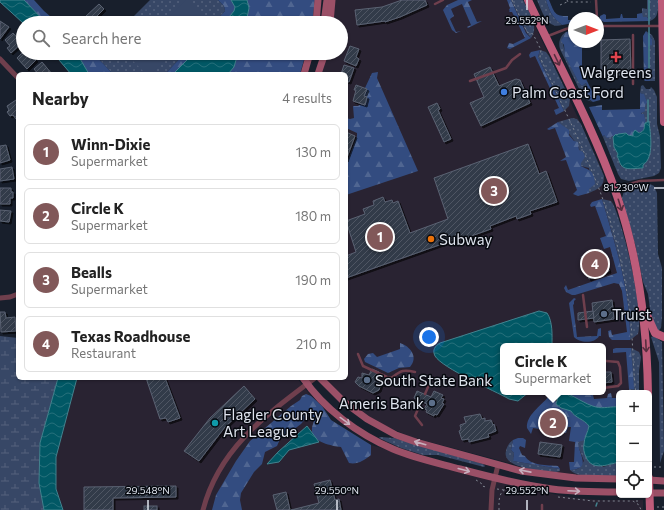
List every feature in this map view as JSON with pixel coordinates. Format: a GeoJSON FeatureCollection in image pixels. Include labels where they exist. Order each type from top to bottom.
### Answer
{"type":"FeatureCollection","features":[{"type":"Feature","properties":{"kind":"main road"},"geometry":{"type":"LineString","coordinates":[[528,0],[596,143],[614,189],[631,245],[642,305],[648,390]]}},
{"type":"Feature","properties":{"kind":"main road"},"geometry":{"type":"LineString","coordinates":[[662,0],[664,122]]}},
{"type":"Feature","properties":{"kind":"main road"},"geometry":{"type":"LineString","coordinates":[[642,305],[655,334],[664,337]]}},
{"type":"Feature","properties":{"kind":"main road"},"geometry":{"type":"LineString","coordinates":[[644,509],[647,498]]}},
{"type":"Feature","properties":{"kind":"street"},"geometry":{"type":"LineString","coordinates":[[317,16],[318,0]]}},
{"type":"Feature","properties":{"kind":"street"},"geometry":{"type":"LineString","coordinates":[[325,16],[327,0]]}},
{"type":"Feature","properties":{"kind":"street"},"geometry":{"type":"LineString","coordinates":[[331,16],[332,0]]}},
{"type":"Feature","properties":{"kind":"street"},"geometry":{"type":"LineString","coordinates":[[0,59],[16,76]]}},
{"type":"Feature","properties":{"kind":"street"},"geometry":{"type":"LineString","coordinates":[[305,72],[308,60]]}},
{"type":"Feature","properties":{"kind":"street"},"geometry":{"type":"LineString","coordinates":[[319,72],[323,60]]}},
{"type":"Feature","properties":{"kind":"street"},"geometry":{"type":"LineString","coordinates":[[0,298],[16,295]]}},
{"type":"Feature","properties":{"kind":"street"},"geometry":{"type":"LineString","coordinates":[[322,380],[344,402],[367,420],[396,435],[416,442],[521,471],[576,478],[616,479]]}},
{"type":"Feature","properties":{"kind":"street"},"geometry":{"type":"LineString","coordinates":[[203,510],[215,476],[230,453],[249,431],[305,381],[342,419],[358,430],[384,444],[425,459],[494,478],[558,490],[616,492]]}},
{"type":"Feature","properties":{"kind":"street"},"geometry":{"type":"LineString","coordinates":[[491,510],[492,490],[498,465]]}},
{"type":"Feature","properties":{"kind":"street"},"geometry":{"type":"LineString","coordinates":[[652,479],[664,481]]}},
{"type":"Feature","properties":{"kind":"street"},"geometry":{"type":"LineString","coordinates":[[652,493],[664,493]]}},
{"type":"Feature","properties":{"kind":"lane"},"geometry":{"type":"LineString","coordinates":[[435,4],[443,0]]}},
{"type":"Feature","properties":{"kind":"lane"},"geometry":{"type":"LineString","coordinates":[[596,1],[597,12]]}},
{"type":"Feature","properties":{"kind":"lane"},"geometry":{"type":"LineString","coordinates":[[604,26],[652,26],[663,24]]}},
{"type":"Feature","properties":{"kind":"lane"},"geometry":{"type":"LineString","coordinates":[[546,38],[568,28]]}},
{"type":"Feature","properties":{"kind":"lane"},"geometry":{"type":"LineString","coordinates":[[633,35],[633,84]]}},
{"type":"Feature","properties":{"kind":"lane"},"geometry":{"type":"LineString","coordinates":[[470,81],[508,67],[512,60],[520,54]]}},
{"type":"Feature","properties":{"kind":"lane"},"geometry":{"type":"LineString","coordinates":[[614,189],[635,182],[664,180]]}},
{"type":"Feature","properties":{"kind":"lane"},"geometry":{"type":"LineString","coordinates":[[583,294],[588,326]]}},
{"type":"Feature","properties":{"kind":"lane"},"geometry":{"type":"LineString","coordinates":[[358,354],[363,366],[386,377],[391,378],[403,371],[415,372]]}},
{"type":"Feature","properties":{"kind":"lane"},"geometry":{"type":"LineString","coordinates":[[606,361],[618,362],[621,383],[618,386],[606,388]]}},
{"type":"Feature","properties":{"kind":"lane"},"geometry":{"type":"LineString","coordinates":[[425,394],[431,380]]}},
{"type":"Feature","properties":{"kind":"lane"},"geometry":{"type":"LineString","coordinates":[[421,402],[415,416],[422,425]]}},
{"type":"Feature","properties":{"kind":"lane"},"geometry":{"type":"LineString","coordinates":[[542,505],[542,510]]}},
{"type":"Feature","properties":{"kind":"path"},"geometry":{"type":"LineString","coordinates":[[512,0],[527,32],[533,34],[541,50],[540,57],[591,166],[611,223],[622,265],[627,295],[631,323],[636,390]]}},
{"type":"Feature","properties":{"kind":"path"},"geometry":{"type":"LineString","coordinates":[[560,6],[568,1],[596,1]]}},
{"type":"Feature","properties":{"kind":"path"},"geometry":{"type":"LineString","coordinates":[[652,467],[664,467]]}},
{"type":"Feature","properties":{"kind":"path"},"geometry":{"type":"LineString","coordinates":[[499,510],[500,496],[504,490],[511,488]]}},
{"type":"Feature","properties":{"kind":"path"},"geometry":{"type":"LineString","coordinates":[[556,496],[567,499],[593,501],[629,501],[636,503],[644,509]]}},
{"type":"Feature","properties":{"kind":"path"},"geometry":{"type":"LineString","coordinates":[[636,503],[637,498]]}},
{"type":"Feature","properties":{"kind":"shaded area"},"geometry":{"type":"Polygon","coordinates":[[[335,0],[523,0],[599,163],[615,207],[629,259],[639,318],[641,357],[639,390],[616,390],[616,476],[579,475],[528,468],[411,437],[377,422],[363,413],[348,402],[328,380],[348,380],[348,72],[323,72],[326,60],[348,60],[348,16],[334,16],[335,0]]]}},
{"type":"Feature","properties":{"kind":"shaded area"},"geometry":{"type":"Polygon","coordinates":[[[76,380],[299,380],[311,396],[322,406],[331,420],[371,445],[514,486],[553,494],[575,498],[601,500],[643,500],[643,510],[63,510],[56,489],[56,457],[76,380]]]}},
{"type":"Feature","properties":{"kind":"green space"},"geometry":{"type":"Polygon","coordinates":[[[24,0],[34,0],[50,16],[39,16],[24,0]]]}},
{"type":"Feature","properties":{"kind":"green space"},"geometry":{"type":"Polygon","coordinates":[[[150,0],[218,0],[224,6],[225,11],[220,16],[134,16],[150,0]]]}},
{"type":"Feature","properties":{"kind":"green space"},"geometry":{"type":"Polygon","coordinates":[[[186,0],[203,16],[170,16],[186,0]]]}},
{"type":"Feature","properties":{"kind":"green space"},"geometry":{"type":"Polygon","coordinates":[[[218,0],[231,0],[235,7],[230,16],[220,16],[225,11],[224,6],[218,0]]]}},
{"type":"Feature","properties":{"kind":"green space"},"geometry":{"type":"Polygon","coordinates":[[[247,0],[315,0],[313,16],[247,16],[249,8],[247,0]]]}},
{"type":"Feature","properties":{"kind":"green space"},"geometry":{"type":"Polygon","coordinates":[[[458,0],[472,0],[468,2],[477,22],[482,21],[468,28],[467,27],[471,25],[462,4],[451,9],[454,16],[450,19],[456,32],[461,31],[456,33],[452,30],[443,10],[447,5],[458,0]]]}},
{"type":"Feature","properties":{"kind":"green space"},"geometry":{"type":"Polygon","coordinates":[[[507,0],[511,0],[526,33],[531,38],[510,49],[507,48],[509,43],[513,44],[525,38],[512,12],[509,12],[510,8],[507,0]]]}},
{"type":"Feature","properties":{"kind":"green space"},"geometry":{"type":"Polygon","coordinates":[[[511,0],[523,0],[534,24],[531,38],[527,33],[511,0]]]}},
{"type":"Feature","properties":{"kind":"green space"},"geometry":{"type":"Polygon","coordinates":[[[537,0],[546,0],[548,8],[556,20],[562,25],[552,25],[549,22],[543,14],[537,0]]]}},
{"type":"Feature","properties":{"kind":"green space"},"geometry":{"type":"Polygon","coordinates":[[[546,0],[549,0],[557,14],[568,16],[568,24],[562,25],[556,20],[548,8],[546,0]]]}},
{"type":"Feature","properties":{"kind":"green space"},"geometry":{"type":"Polygon","coordinates":[[[647,0],[658,0],[658,10],[655,18],[650,21],[647,17],[642,17],[642,8],[647,9],[647,0]]]}},
{"type":"Feature","properties":{"kind":"green space"},"geometry":{"type":"Polygon","coordinates":[[[642,13],[643,17],[647,17],[650,21],[604,22],[604,14],[606,15],[606,19],[620,18],[621,14],[623,18],[637,18],[637,14],[642,13]]]}},
{"type":"Feature","properties":{"kind":"green space"},"geometry":{"type":"Polygon","coordinates":[[[646,31],[652,35],[655,41],[655,81],[650,81],[650,78],[648,78],[648,49],[652,39],[646,31]]]}},
{"type":"Feature","properties":{"kind":"green space"},"geometry":{"type":"Polygon","coordinates":[[[646,31],[652,39],[652,45],[649,46],[648,49],[648,78],[650,78],[650,81],[644,80],[643,36],[646,31]]]}},
{"type":"Feature","properties":{"kind":"green space"},"geometry":{"type":"Polygon","coordinates":[[[566,32],[563,37],[563,41],[566,55],[579,82],[582,86],[586,83],[587,86],[585,88],[587,99],[593,102],[587,100],[582,95],[560,49],[560,39],[566,32]]]}},
{"type":"Feature","properties":{"kind":"green space"},"geometry":{"type":"Polygon","coordinates":[[[566,32],[568,32],[568,48],[582,48],[582,71],[595,97],[598,95],[600,96],[600,100],[593,102],[586,97],[586,83],[582,86],[579,83],[565,56],[564,45],[561,41],[566,32]]]}},
{"type":"Feature","properties":{"kind":"green space"},"geometry":{"type":"Polygon","coordinates":[[[540,50],[546,52],[549,56],[570,99],[569,106],[564,111],[538,57],[540,50]]]}},
{"type":"Feature","properties":{"kind":"green space"},"geometry":{"type":"Polygon","coordinates":[[[540,50],[538,57],[564,111],[556,115],[554,110],[559,108],[535,56],[530,58],[529,55],[531,52],[540,50]]]}},
{"type":"Feature","properties":{"kind":"green space"},"geometry":{"type":"Polygon","coordinates":[[[81,60],[100,60],[111,72],[88,72],[81,60]]]}},
{"type":"Feature","properties":{"kind":"green space"},"geometry":{"type":"Polygon","coordinates":[[[100,60],[178,60],[167,72],[111,72],[100,60]]]}},
{"type":"Feature","properties":{"kind":"green space"},"geometry":{"type":"Polygon","coordinates":[[[132,60],[165,60],[153,72],[144,72],[132,60]]]}},
{"type":"Feature","properties":{"kind":"green space"},"geometry":{"type":"Polygon","coordinates":[[[178,60],[187,60],[175,72],[167,72],[178,60]]]}},
{"type":"Feature","properties":{"kind":"green space"},"geometry":{"type":"Polygon","coordinates":[[[236,60],[304,60],[301,72],[230,72],[234,67],[236,60]]]}},
{"type":"Feature","properties":{"kind":"green space"},"geometry":{"type":"Polygon","coordinates":[[[378,72],[377,78],[418,171],[348,194],[348,160],[357,133],[348,129],[348,118],[354,118],[353,106],[358,106],[361,104],[365,105],[367,97],[364,96],[367,89],[365,88],[372,73],[378,72]]]}},
{"type":"Feature","properties":{"kind":"green space"},"geometry":{"type":"Polygon","coordinates":[[[643,85],[646,89],[650,89],[651,87],[657,97],[657,124],[660,137],[661,168],[659,173],[654,176],[629,181],[621,179],[618,174],[603,137],[604,135],[613,137],[614,147],[621,166],[632,169],[639,168],[648,158],[650,150],[649,121],[645,123],[644,114],[641,112],[646,101],[645,96],[640,93],[641,86],[643,85]]]}},
{"type":"Feature","properties":{"kind":"green space"},"geometry":{"type":"Polygon","coordinates":[[[640,93],[644,94],[647,102],[645,111],[641,113],[644,114],[645,121],[645,126],[642,132],[635,132],[633,136],[626,133],[607,138],[604,135],[603,137],[589,107],[602,105],[602,110],[640,109],[640,93]]]}},
{"type":"Feature","properties":{"kind":"green space"},"geometry":{"type":"Polygon","coordinates":[[[572,118],[577,119],[581,124],[604,176],[602,185],[598,189],[589,193],[588,189],[591,186],[589,168],[581,166],[579,147],[564,127],[558,122],[572,118]]]}},
{"type":"Feature","properties":{"kind":"green space"},"geometry":{"type":"Polygon","coordinates":[[[558,122],[569,130],[569,135],[574,141],[578,142],[579,150],[583,152],[585,157],[581,163],[581,166],[590,170],[594,176],[595,184],[589,189],[589,193],[578,196],[573,194],[577,190],[566,160],[560,161],[566,157],[555,128],[549,130],[547,129],[558,122]]]}},
{"type":"Feature","properties":{"kind":"green space"},"geometry":{"type":"Polygon","coordinates":[[[650,184],[654,186],[657,193],[658,254],[662,268],[662,318],[661,328],[658,331],[652,324],[648,294],[643,282],[635,244],[622,198],[624,191],[627,188],[650,184]]]}},
{"type":"Feature","properties":{"kind":"green space"},"geometry":{"type":"Polygon","coordinates":[[[602,199],[611,201],[613,204],[627,249],[636,288],[639,322],[638,334],[630,340],[630,322],[625,287],[617,250],[602,199]]]}},
{"type":"Feature","properties":{"kind":"green space"},"geometry":{"type":"Polygon","coordinates":[[[602,199],[617,251],[625,286],[630,322],[630,340],[612,340],[609,337],[608,331],[611,330],[612,335],[627,332],[622,291],[619,284],[614,283],[575,295],[566,292],[564,288],[566,285],[568,290],[617,273],[610,247],[604,249],[600,238],[606,236],[595,206],[591,207],[590,205],[592,202],[602,199]]]}},
{"type":"Feature","properties":{"kind":"green space"},"geometry":{"type":"Polygon","coordinates":[[[574,298],[576,299],[573,305],[577,337],[597,336],[598,329],[601,328],[601,336],[597,339],[587,342],[574,337],[569,303],[574,298]]]}},
{"type":"Feature","properties":{"kind":"green space"},"geometry":{"type":"Polygon","coordinates":[[[0,336],[16,338],[16,380],[57,380],[40,443],[39,483],[44,510],[0,510],[0,336]]]}},
{"type":"Feature","properties":{"kind":"green space"},"geometry":{"type":"Polygon","coordinates":[[[654,336],[662,342],[664,451],[660,463],[659,362],[651,337],[654,336]]]}},
{"type":"Feature","properties":{"kind":"green space"},"geometry":{"type":"Polygon","coordinates":[[[400,343],[404,344],[412,352],[414,359],[410,367],[399,368],[388,373],[365,362],[364,359],[368,354],[373,353],[377,357],[400,349],[400,343]]]}},
{"type":"Feature","properties":{"kind":"green space"},"geometry":{"type":"Polygon","coordinates":[[[631,348],[639,352],[641,357],[639,390],[629,390],[633,389],[631,348]]]}},
{"type":"Feature","properties":{"kind":"green space"},"geometry":{"type":"Polygon","coordinates":[[[631,348],[634,389],[629,389],[626,352],[613,353],[613,349],[631,348]]]}},
{"type":"Feature","properties":{"kind":"green space"},"geometry":{"type":"Polygon","coordinates":[[[611,393],[612,398],[616,398],[616,407],[597,408],[569,395],[593,395],[594,399],[607,398],[608,394],[611,393]]]}},
{"type":"Feature","properties":{"kind":"green space"},"geometry":{"type":"Polygon","coordinates":[[[306,394],[311,396],[322,406],[331,420],[371,445],[371,455],[358,463],[349,463],[341,447],[332,446],[314,437],[312,428],[314,419],[311,416],[307,417],[301,424],[281,437],[277,446],[265,452],[262,464],[254,472],[241,493],[240,500],[242,510],[212,510],[216,495],[250,441],[306,394]]]}},
{"type":"Feature","properties":{"kind":"green space"},"geometry":{"type":"Polygon","coordinates":[[[548,397],[557,402],[556,404],[561,408],[571,411],[589,426],[585,440],[578,442],[583,464],[577,469],[570,470],[569,462],[574,462],[575,442],[569,441],[571,427],[568,427],[566,433],[555,431],[563,424],[555,412],[542,421],[548,430],[546,432],[546,430],[533,428],[531,434],[527,428],[527,423],[531,415],[548,397]]]}},
{"type":"Feature","properties":{"kind":"green space"},"geometry":{"type":"Polygon","coordinates":[[[379,438],[394,438],[483,464],[485,466],[484,467],[438,455],[423,455],[401,448],[379,438]]]}},
{"type":"Feature","properties":{"kind":"green space"},"geometry":{"type":"Polygon","coordinates":[[[523,438],[526,440],[525,448],[520,446],[519,448],[522,455],[531,462],[558,466],[560,469],[513,461],[514,453],[511,450],[513,440],[523,438]]]}},
{"type":"Feature","properties":{"kind":"green space"},"geometry":{"type":"Polygon","coordinates":[[[513,440],[511,450],[514,453],[513,461],[560,469],[560,471],[534,470],[510,462],[506,457],[506,451],[508,445],[513,440]]]}},
{"type":"Feature","properties":{"kind":"green space"},"geometry":{"type":"Polygon","coordinates":[[[580,440],[585,440],[584,445],[603,467],[616,463],[616,476],[586,476],[579,475],[570,470],[578,469],[584,461],[578,446],[578,442],[580,440]]]}},
{"type":"Feature","properties":{"kind":"water"},"geometry":{"type":"Polygon","coordinates":[[[0,0],[24,0],[39,16],[16,17],[0,2],[0,0]]]}},
{"type":"Feature","properties":{"kind":"water"},"geometry":{"type":"Polygon","coordinates":[[[231,0],[247,0],[249,8],[247,16],[230,16],[235,7],[231,0]]]}},
{"type":"Feature","properties":{"kind":"water"},"geometry":{"type":"Polygon","coordinates":[[[59,60],[81,60],[88,72],[69,72],[59,60]]]}},
{"type":"Feature","properties":{"kind":"water"},"geometry":{"type":"Polygon","coordinates":[[[187,60],[236,60],[234,67],[230,72],[175,72],[187,60]]]}},
{"type":"Feature","properties":{"kind":"water"},"geometry":{"type":"Polygon","coordinates":[[[649,121],[651,144],[647,161],[643,165],[643,168],[628,169],[623,167],[614,147],[613,137],[616,134],[626,133],[633,136],[635,130],[639,133],[641,132],[644,129],[645,123],[649,121]]]}},
{"type":"Feature","properties":{"kind":"water"},"geometry":{"type":"Polygon","coordinates":[[[539,311],[547,313],[552,329],[552,343],[500,343],[500,394],[458,373],[440,361],[435,356],[434,348],[440,343],[539,311]]]}},
{"type":"Feature","properties":{"kind":"water"},"geometry":{"type":"Polygon","coordinates":[[[57,380],[76,380],[56,457],[56,489],[63,510],[44,510],[39,483],[40,443],[57,380]]]}},
{"type":"Feature","properties":{"kind":"water"},"geometry":{"type":"Polygon","coordinates":[[[501,395],[525,395],[518,401],[501,395]]]}},
{"type":"Feature","properties":{"kind":"water"},"geometry":{"type":"Polygon","coordinates":[[[561,395],[570,395],[596,407],[616,407],[616,463],[600,466],[592,464],[586,457],[584,447],[589,426],[571,411],[561,408],[556,404],[558,397],[561,395]]]}},
{"type":"Feature","properties":{"kind":"water"},"geometry":{"type":"Polygon","coordinates":[[[307,426],[319,442],[289,450],[279,462],[267,464],[278,452],[307,426]]]}},
{"type":"Feature","properties":{"kind":"building"},"geometry":{"type":"Polygon","coordinates":[[[402,0],[425,0],[427,5],[385,22],[357,25],[355,10],[382,7],[402,0]]]}},
{"type":"Feature","properties":{"kind":"building"},"geometry":{"type":"Polygon","coordinates":[[[99,4],[104,9],[97,16],[86,16],[99,4]]]}},
{"type":"Feature","properties":{"kind":"building"},"geometry":{"type":"Polygon","coordinates":[[[0,21],[9,27],[0,39],[0,21]]]}},
{"type":"Feature","properties":{"kind":"building"},"geometry":{"type":"Polygon","coordinates":[[[13,33],[16,36],[16,48],[11,53],[7,48],[10,46],[5,40],[13,33]]]}},
{"type":"Feature","properties":{"kind":"building","name":"Walgreens"},"geometry":{"type":"Polygon","coordinates":[[[630,39],[631,74],[616,75],[616,77],[604,77],[604,75],[601,75],[601,48],[604,48],[604,40],[630,39]]]}},
{"type":"Feature","properties":{"kind":"building"},"geometry":{"type":"Polygon","coordinates":[[[350,46],[359,49],[356,57],[359,59],[356,66],[344,61],[348,60],[348,51],[350,46]]]}},
{"type":"Feature","properties":{"kind":"building"},"geometry":{"type":"Polygon","coordinates":[[[19,60],[36,60],[27,69],[19,60]]]}},
{"type":"Feature","properties":{"kind":"building"},"geometry":{"type":"Polygon","coordinates":[[[42,62],[50,72],[36,72],[34,69],[42,62]]]}},
{"type":"Feature","properties":{"kind":"building"},"geometry":{"type":"Polygon","coordinates":[[[344,65],[354,68],[349,82],[348,72],[342,72],[344,65]]]}},
{"type":"Feature","properties":{"kind":"building","name":"Palm Coast Ford"},"geometry":{"type":"Polygon","coordinates":[[[490,67],[499,86],[516,79],[520,80],[530,103],[481,126],[470,103],[484,97],[474,74],[490,67]]]}},
{"type":"Feature","properties":{"kind":"building"},"geometry":{"type":"Polygon","coordinates":[[[356,85],[367,89],[364,96],[367,97],[365,105],[353,101],[356,85]]]}},
{"type":"Feature","properties":{"kind":"building"},"geometry":{"type":"Polygon","coordinates":[[[16,100],[16,119],[13,115],[10,116],[7,112],[9,110],[7,106],[16,100]]]}},
{"type":"Feature","properties":{"kind":"building"},"geometry":{"type":"Polygon","coordinates":[[[437,103],[440,109],[438,110],[451,139],[444,142],[428,107],[437,103]]]}},
{"type":"Feature","properties":{"kind":"building"},"geometry":{"type":"Polygon","coordinates":[[[348,133],[355,136],[348,155],[348,133]]]}},
{"type":"Feature","properties":{"kind":"building"},"geometry":{"type":"Polygon","coordinates":[[[528,144],[539,174],[546,171],[557,202],[530,211],[531,214],[517,219],[516,216],[490,226],[491,229],[460,240],[459,238],[348,277],[348,255],[356,252],[348,227],[348,220],[365,214],[363,209],[374,205],[373,201],[383,197],[385,202],[392,200],[393,203],[398,201],[410,233],[448,219],[434,178],[528,144]]]}},
{"type":"Feature","properties":{"kind":"building"},"geometry":{"type":"Polygon","coordinates":[[[6,145],[10,160],[0,163],[0,146],[6,145]]]}},
{"type":"Feature","properties":{"kind":"building"},"geometry":{"type":"Polygon","coordinates":[[[12,167],[14,179],[0,181],[0,169],[12,167]]]}},
{"type":"Feature","properties":{"kind":"building"},"geometry":{"type":"Polygon","coordinates":[[[0,188],[11,188],[13,198],[10,198],[10,204],[0,204],[0,188]]]}},
{"type":"Feature","properties":{"kind":"building"},"geometry":{"type":"Polygon","coordinates":[[[0,210],[11,211],[9,222],[0,221],[0,210]]]}},
{"type":"Feature","properties":{"kind":"building"},"geometry":{"type":"Polygon","coordinates":[[[602,250],[609,271],[589,279],[581,257],[602,250]]]}},
{"type":"Feature","properties":{"kind":"building","name":"Truist"},"geometry":{"type":"Polygon","coordinates":[[[612,300],[614,319],[594,322],[592,303],[612,300]]]}},
{"type":"Feature","properties":{"kind":"building"},"geometry":{"type":"Polygon","coordinates":[[[593,311],[594,318],[578,320],[578,313],[593,311]]]}},
{"type":"Feature","properties":{"kind":"building"},"geometry":{"type":"Polygon","coordinates":[[[0,312],[5,312],[6,318],[15,317],[16,331],[1,332],[0,312]]]}},
{"type":"Feature","properties":{"kind":"building","name":"South State Bank"},"geometry":{"type":"Polygon","coordinates":[[[372,369],[379,372],[376,378],[384,385],[381,384],[379,390],[373,393],[359,386],[355,382],[358,377],[362,378],[362,373],[369,375],[372,369]]]}},
{"type":"Feature","properties":{"kind":"building"},"geometry":{"type":"Polygon","coordinates":[[[606,372],[611,372],[612,382],[606,383],[606,372]]]}},
{"type":"Feature","properties":{"kind":"building"},"geometry":{"type":"Polygon","coordinates":[[[147,380],[166,380],[180,418],[168,422],[166,418],[160,419],[147,380]]]}},
{"type":"Feature","properties":{"kind":"building"},"geometry":{"type":"Polygon","coordinates":[[[244,386],[255,399],[225,427],[199,461],[184,451],[210,418],[244,386]]]}},
{"type":"Feature","properties":{"kind":"building","name":"Ameris Bank"},"geometry":{"type":"Polygon","coordinates":[[[417,391],[431,397],[434,391],[443,395],[441,398],[444,399],[442,403],[444,404],[437,415],[434,414],[434,416],[426,412],[427,410],[424,409],[427,404],[414,398],[417,391]]]}},
{"type":"Feature","properties":{"kind":"building"},"geometry":{"type":"Polygon","coordinates":[[[555,412],[564,424],[555,430],[548,430],[542,421],[555,412]]]}},
{"type":"Feature","properties":{"kind":"building"},"geometry":{"type":"Polygon","coordinates":[[[480,414],[482,419],[485,418],[485,421],[491,420],[496,431],[488,434],[489,437],[469,442],[469,439],[462,440],[459,431],[461,430],[460,425],[466,423],[464,417],[480,414]]]}},
{"type":"Feature","properties":{"kind":"building"},"geometry":{"type":"Polygon","coordinates":[[[540,442],[562,445],[560,457],[538,454],[540,442]]]}},
{"type":"Feature","properties":{"kind":"building"},"geometry":{"type":"Polygon","coordinates":[[[330,480],[335,500],[339,499],[341,510],[291,510],[319,503],[314,484],[330,480]]]}},
{"type":"Feature","properties":{"kind":"building"},"geometry":{"type":"Polygon","coordinates":[[[176,486],[176,497],[113,498],[113,510],[84,510],[84,487],[176,486]]]}},
{"type":"Feature","properties":{"kind":"building"},"geometry":{"type":"Polygon","coordinates":[[[286,492],[290,510],[277,510],[273,495],[286,492]]]}},
{"type":"Feature","properties":{"kind":"building"},"geometry":{"type":"Polygon","coordinates":[[[144,506],[157,506],[157,510],[144,510],[144,506]]]}},
{"type":"Feature","properties":{"kind":"waterway"},"geometry":{"type":"LineString","coordinates":[[649,0],[649,78]]}},
{"type":"Feature","properties":{"kind":"waterway"},"geometry":{"type":"LineString","coordinates":[[648,100],[648,122]]}},
{"type":"Feature","properties":{"kind":"place","name":"Walgreens"},"geometry":{"type":"Point","coordinates":[616,57]}},
{"type":"Feature","properties":{"kind":"place","name":"Palm Coast Ford"},"geometry":{"type":"Point","coordinates":[504,92]}},
{"type":"Feature","properties":{"kind":"place","name":"Bealls"},"geometry":{"type":"Point","coordinates":[494,191]}},
{"type":"Feature","properties":{"kind":"place","name":"Winn-Dixie"},"geometry":{"type":"Point","coordinates":[380,237]}},
{"type":"Feature","properties":{"kind":"place","name":"Subway"},"geometry":{"type":"Point","coordinates":[431,239]}},
{"type":"Feature","properties":{"kind":"place","name":"Texas Roadhouse"},"geometry":{"type":"Point","coordinates":[595,264]}},
{"type":"Feature","properties":{"kind":"place","name":"Truist"},"geometry":{"type":"Point","coordinates":[604,314]}},
{"type":"Feature","properties":{"kind":"place","name":"South State Bank"},"geometry":{"type":"Point","coordinates":[367,380]}},
{"type":"Feature","properties":{"kind":"place","name":"Ameris Bank"},"geometry":{"type":"Point","coordinates":[432,403]}},
{"type":"Feature","properties":{"kind":"place","name":"Flagler County Art League"},"geometry":{"type":"Point","coordinates":[215,423]}},
{"type":"Feature","properties":{"kind":"place","name":"Circle K"},"geometry":{"type":"Point","coordinates":[553,423]}}]}
